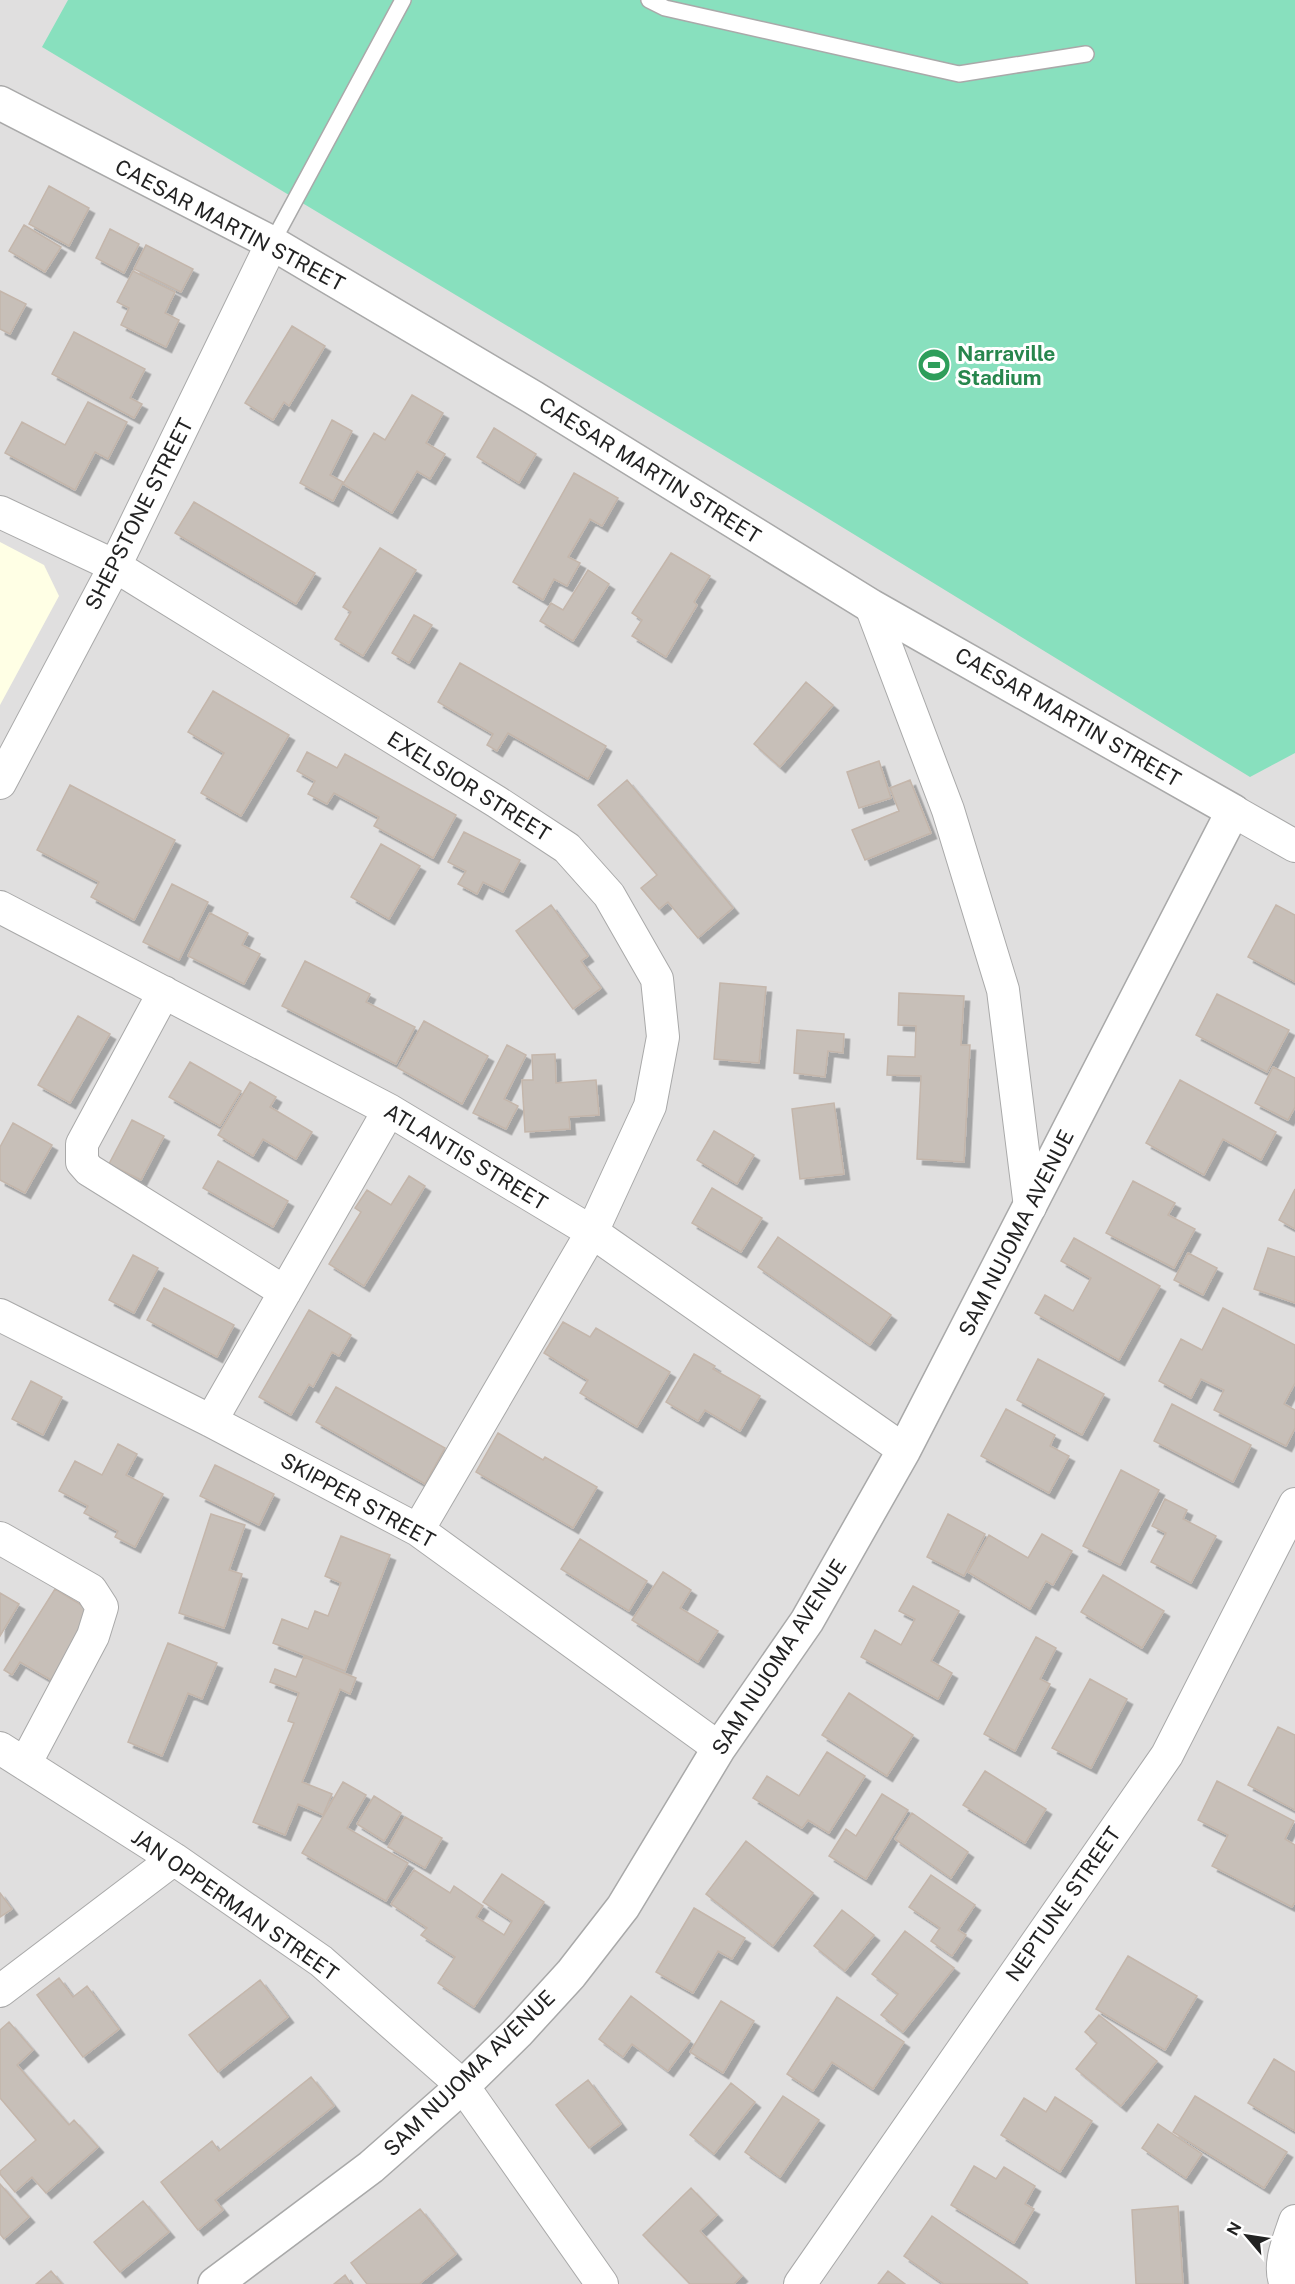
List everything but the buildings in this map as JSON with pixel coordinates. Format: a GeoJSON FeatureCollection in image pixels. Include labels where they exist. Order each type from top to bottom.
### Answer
{"type":"FeatureCollection","features":[{"type":"Feature","properties":{"kind":"street","name":"CAESAR MARTIN STREET"},"geometry":{"type":"LineString","coordinates":[[0,103],[272,243],[534,398],[871,606],[1295,846]]}},
{"type":"Feature","properties":{"kind":"street","name":"SHEPSTONE STREET"},"geometry":{"type":"LineString","coordinates":[[0,783],[115,566],[272,243]]}},
{"type":"Feature","properties":{"kind":"street","name":"EXELSIOR STREET"},"geometry":{"type":"LineString","coordinates":[[0,512],[115,566],[497,802],[567,849],[609,895],[657,979],[663,1037],[650,1106],[592,1233],[418,1530]]}},
{"type":"Feature","properties":{"kind":"street"},"geometry":{"type":"LineString","coordinates":[[871,606],[948,810],[1003,990],[1030,1207]]}},
{"type":"Feature","properties":{"kind":"street","name":"SAM NUJOMA AVENUE"},"geometry":{"type":"LineString","coordinates":[[215,2284],[370,2167],[463,2086],[517,2033],[564,1982],[623,1907],[719,1748],[807,1621],[904,1450],[1233,811]]}},
{"type":"Feature","properties":{"kind":"street","name":"ATLANTIS STREET"},"geometry":{"type":"LineString","coordinates":[[0,908],[389,1110],[592,1233],[904,1450]]}},
{"type":"Feature","properties":{"kind":"street"},"geometry":{"type":"LineString","coordinates":[[164,993],[82,1144],[82,1162],[88,1170],[285,1292]]}},
{"type":"Feature","properties":{"kind":"street"},"geometry":{"type":"LineString","coordinates":[[211,1420],[389,1110]]}},
{"type":"Feature","properties":{"kind":"street","name":"SKIPPER STREET"},"geometry":{"type":"LineString","coordinates":[[0,1315],[211,1420],[418,1530],[719,1748]]}},
{"type":"Feature","properties":{"kind":"street","name":"NEPTUNE STREET"},"geometry":{"type":"LineString","coordinates":[[800,2284],[1167,1755],[1295,1504]]}},
{"type":"Feature","properties":{"kind":"street"},"geometry":{"type":"LineString","coordinates":[[0,1538],[90,1590],[102,1607],[93,1636],[13,1756]]}},
{"type":"Feature","properties":{"kind":"street","name":"JAN OPPERMAN STREET"},"geometry":{"type":"LineString","coordinates":[[13,1756],[174,1859],[321,1961],[463,2086],[602,2284]]}},
{"type":"Feature","properties":{"kind":"street"},"geometry":{"type":"LineString","coordinates":[[0,1991],[174,1859]]}},
{"type":"Feature","properties":{"kind":"street"},"geometry":{"type":"LineString","coordinates":[[1286,2284],[1282,2277],[1287,2246],[1295,2222]]}},
{"type":"Feature","properties":{"kind":"lane"},"geometry":{"type":"LineString","coordinates":[[272,243],[403,0]]}},
{"type":"Feature","properties":{"kind":"lane"},"geometry":{"type":"LineString","coordinates":[[649,0],[665,8],[959,75],[1086,54]]}},
{"type":"Feature","properties":{"kind":"shaded area"},"geometry":{"type":"Polygon","coordinates":[[[0,0],[1295,0],[1295,2284],[0,2284],[0,0]]]}},
{"type":"Feature","properties":{"kind":"shaded area"},"geometry":{"type":"Polygon","coordinates":[[[0,542],[44,565],[59,596],[0,705],[0,542]]]}},
{"type":"Feature","properties":{"kind":"green space","name":"Narraville Stadium"},"geometry":{"type":"Polygon","coordinates":[[[68,0],[1295,0],[1295,753],[1250,777],[806,505],[42,47],[68,0]]]}},
{"type":"Feature","properties":{"kind":"place","name":"Narraville Stadium"},"geometry":{"type":"Point","coordinates":[934,365]}}]}
